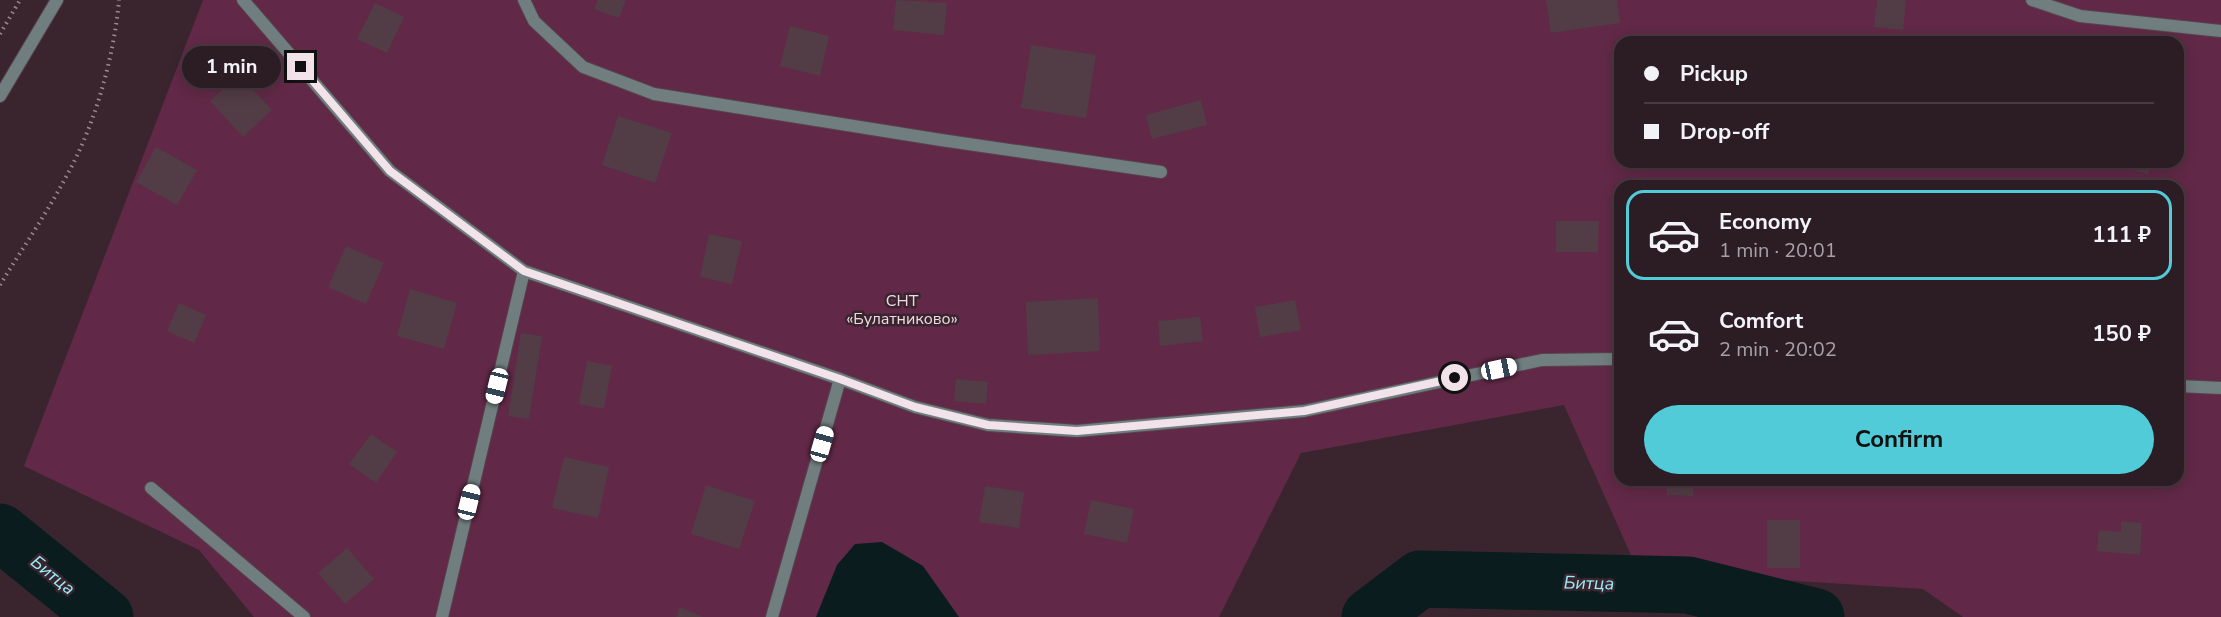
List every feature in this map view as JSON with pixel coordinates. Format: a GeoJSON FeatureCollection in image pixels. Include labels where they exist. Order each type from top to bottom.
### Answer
{"type":"FeatureCollection","features":[{"type":"Feature","properties":{"kind":"street"},"geometry":{"type":"LineString","coordinates":[[0,96],[57,0]]}},
{"type":"Feature","properties":{"kind":"street"},"geometry":{"type":"LineString","coordinates":[[243,0],[390,171],[524,271],[840,379],[915,407],[988,425],[1077,431],[1304,411],[1542,360],[1614,359]]}},
{"type":"Feature","properties":{"kind":"street"},"geometry":{"type":"LineString","coordinates":[[524,0],[534,21],[583,67],[654,94],[941,140],[1161,172]]}},
{"type":"Feature","properties":{"kind":"street"},"geometry":{"type":"LineString","coordinates":[[2032,0],[2080,16],[2221,31]]}},
{"type":"Feature","properties":{"kind":"street"},"geometry":{"type":"LineString","coordinates":[[442,617],[524,271]]}},
{"type":"Feature","properties":{"kind":"street"},"geometry":{"type":"LineString","coordinates":[[772,617],[840,379]]}},
{"type":"Feature","properties":{"kind":"street"},"geometry":{"type":"LineString","coordinates":[[2184,386],[2221,388]]}},
{"type":"Feature","properties":{"kind":"street"},"geometry":{"type":"LineString","coordinates":[[151,488],[304,617]]}},
{"type":"Feature","properties":{"kind":"path"},"geometry":{"type":"LineString","coordinates":[[0,34],[20,0]]}},
{"type":"Feature","properties":{"kind":"path"},"geometry":{"type":"LineString","coordinates":[[0,285],[68,174],[98,103],[117,25],[119,0]]}},
{"type":"Feature","properties":{"kind":"green space","name":"СНТ «Булатниково»"},"geometry":{"type":"Polygon","coordinates":[[[203,0],[2221,0],[2221,617],[1963,617],[1923,589],[1638,571],[1564,405],[1301,453],[1219,617],[254,617],[199,550],[24,466],[203,0]]]}},
{"type":"Feature","properties":{"kind":"shaded area"},"geometry":{"type":"Polygon","coordinates":[[[882,542],[923,566],[959,617],[816,617],[837,565],[855,544],[882,542]]]}},
{"type":"Feature","properties":{"kind":"building"},"geometry":{"type":"Polygon","coordinates":[[[598,0],[626,0],[619,18],[594,9],[598,0]]]}},
{"type":"Feature","properties":{"kind":"building"},"geometry":{"type":"Polygon","coordinates":[[[896,0],[947,3],[944,35],[893,30],[896,0]]]}},
{"type":"Feature","properties":{"kind":"building"},"geometry":{"type":"Polygon","coordinates":[[[1546,0],[1617,0],[1620,23],[1551,33],[1546,0]]]}},
{"type":"Feature","properties":{"kind":"building"},"geometry":{"type":"Polygon","coordinates":[[[1877,0],[1906,0],[1903,30],[1874,27],[1877,0]]]}},
{"type":"Feature","properties":{"kind":"building"},"geometry":{"type":"Polygon","coordinates":[[[375,3],[404,17],[387,53],[357,39],[375,3]]]}},
{"type":"Feature","properties":{"kind":"building"},"geometry":{"type":"Polygon","coordinates":[[[790,26],[829,36],[820,76],[780,66],[790,26]]]}},
{"type":"Feature","properties":{"kind":"building"},"geometry":{"type":"Polygon","coordinates":[[[1031,45],[1096,55],[1086,118],[1021,108],[1031,45]]]}},
{"type":"Feature","properties":{"kind":"building"},"geometry":{"type":"Polygon","coordinates":[[[239,74],[272,110],[243,137],[210,101],[239,74]]]}},
{"type":"Feature","properties":{"kind":"building"},"geometry":{"type":"Polygon","coordinates":[[[1201,100],[1207,125],[1152,139],[1146,115],[1201,100]]]}},
{"type":"Feature","properties":{"kind":"building"},"geometry":{"type":"Polygon","coordinates":[[[618,116],[672,133],[655,183],[602,165],[618,116]]]}},
{"type":"Feature","properties":{"kind":"building"},"geometry":{"type":"Polygon","coordinates":[[[156,147],[197,170],[177,205],[136,182],[156,147]]]}},
{"type":"Feature","properties":{"kind":"building"},"geometry":{"type":"Polygon","coordinates":[[[2125,168],[2150,168],[2148,174],[2125,168]]]}},
{"type":"Feature","properties":{"kind":"building"},"geometry":{"type":"Polygon","coordinates":[[[1556,221],[1599,221],[1598,252],[1556,252],[1556,221]]]}},
{"type":"Feature","properties":{"kind":"building"},"geometry":{"type":"Polygon","coordinates":[[[709,234],[742,241],[732,284],[700,277],[709,234]]]}},
{"type":"Feature","properties":{"kind":"building"},"geometry":{"type":"Polygon","coordinates":[[[346,246],[384,263],[366,304],[328,287],[346,246]]]}},
{"type":"Feature","properties":{"kind":"building"},"geometry":{"type":"Polygon","coordinates":[[[410,289],[457,303],[444,349],[397,336],[410,289]]]}},
{"type":"Feature","properties":{"kind":"building"},"geometry":{"type":"Polygon","coordinates":[[[1098,298],[1100,351],[1028,355],[1026,302],[1098,298]]]}},
{"type":"Feature","properties":{"kind":"building"},"geometry":{"type":"Polygon","coordinates":[[[1295,300],[1301,330],[1260,337],[1255,307],[1295,300]]]}},
{"type":"Feature","properties":{"kind":"building"},"geometry":{"type":"Polygon","coordinates":[[[179,303],[206,315],[194,343],[167,331],[179,303]]]}},
{"type":"Feature","properties":{"kind":"building"},"geometry":{"type":"Polygon","coordinates":[[[1200,317],[1203,341],[1160,346],[1158,321],[1200,317]]]}},
{"type":"Feature","properties":{"kind":"building"},"geometry":{"type":"Polygon","coordinates":[[[521,333],[542,336],[529,419],[508,416],[521,333]]]}},
{"type":"Feature","properties":{"kind":"building"},"geometry":{"type":"Polygon","coordinates":[[[587,361],[612,366],[604,409],[579,404],[587,361]]]}},
{"type":"Feature","properties":{"kind":"building"},"geometry":{"type":"Polygon","coordinates":[[[956,379],[988,382],[986,404],[954,401],[956,379]]]}},
{"type":"Feature","properties":{"kind":"building"},"geometry":{"type":"Polygon","coordinates":[[[371,434],[397,452],[376,483],[349,464],[371,434]]]}},
{"type":"Feature","properties":{"kind":"building"},"geometry":{"type":"Polygon","coordinates":[[[564,457],[609,467],[598,518],[552,508],[564,457]]]}},
{"type":"Feature","properties":{"kind":"building"},"geometry":{"type":"Polygon","coordinates":[[[706,485],[755,501],[739,549],[691,534],[706,485]]]}},
{"type":"Feature","properties":{"kind":"building"},"geometry":{"type":"Polygon","coordinates":[[[985,486],[1024,492],[1019,528],[979,522],[985,486]]]}},
{"type":"Feature","properties":{"kind":"building"},"geometry":{"type":"Polygon","coordinates":[[[1667,486],[1694,486],[1693,496],[1667,495],[1667,486]]]}},
{"type":"Feature","properties":{"kind":"building"},"geometry":{"type":"Polygon","coordinates":[[[1091,500],[1134,509],[1127,543],[1084,534],[1091,500]]]}},
{"type":"Feature","properties":{"kind":"building"},"geometry":{"type":"Polygon","coordinates":[[[1767,520],[1800,520],[1800,568],[1767,568],[1767,520]]]}},
{"type":"Feature","properties":{"kind":"building"},"geometry":{"type":"Polygon","coordinates":[[[2121,521],[2142,523],[2140,555],[2097,551],[2099,530],[2121,532],[2121,521]]]}},
{"type":"Feature","properties":{"kind":"building"},"geometry":{"type":"Polygon","coordinates":[[[347,548],[374,579],[345,604],[318,573],[347,548]]]}},
{"type":"Feature","properties":{"kind":"building"},"geometry":{"type":"Polygon","coordinates":[[[680,607],[703,617],[676,617],[680,607]]]}},
{"type":"Feature","properties":{"kind":"waterway","name":"Битца"},"geometry":{"type":"LineString","coordinates":[[0,532],[105,617]]}},
{"type":"Feature","properties":{"kind":"waterway","name":"Битца"},"geometry":{"type":"LineString","coordinates":[[1370,617],[1420,579],[1688,585],[1816,617]]}},
{"type":"Feature","properties":{"kind":"route"},"geometry":{"type":"LineString","coordinates":[[301,67],[390,171],[524,271],[840,379],[915,407],[988,425],[1077,431],[1304,411],[1455,378]]}}]}
